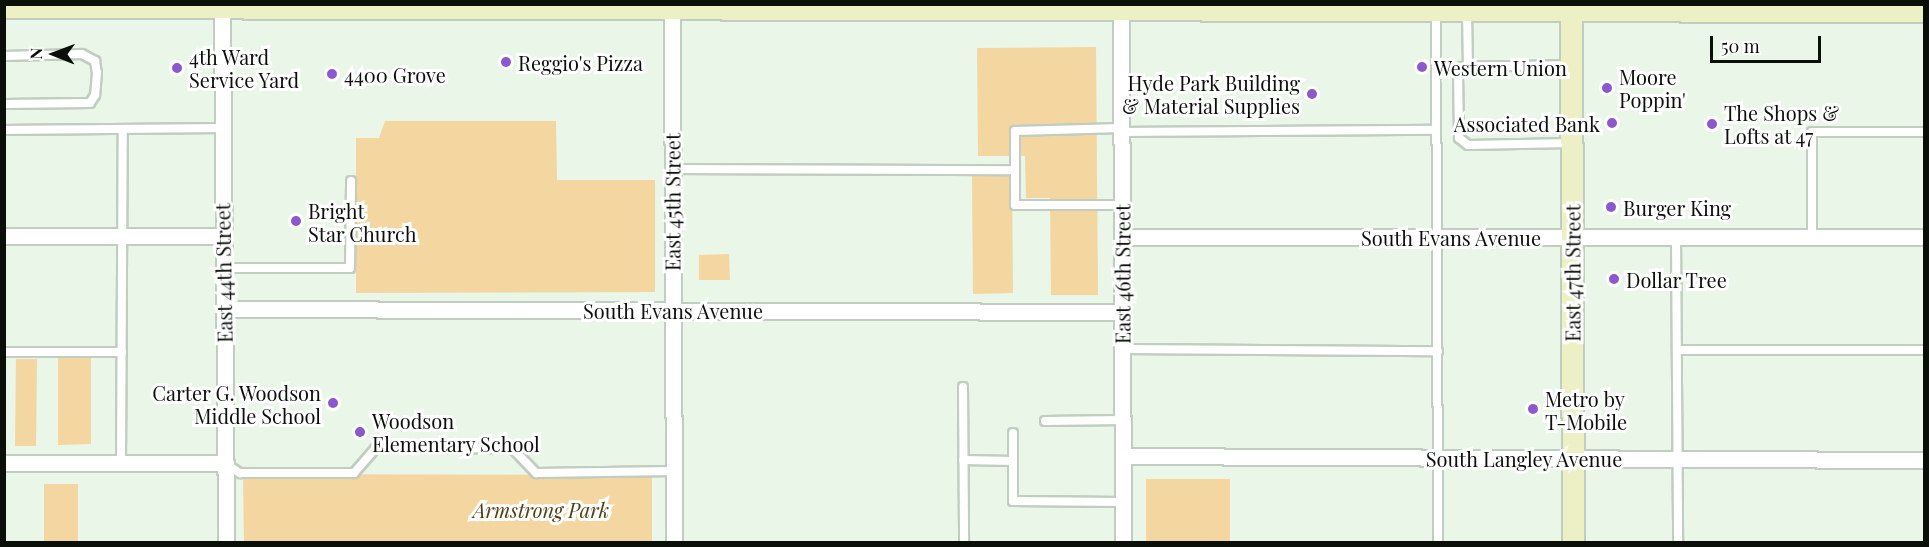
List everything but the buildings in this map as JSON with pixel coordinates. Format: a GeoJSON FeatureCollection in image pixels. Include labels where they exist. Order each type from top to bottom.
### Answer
{"type":"FeatureCollection","features":[{"type":"Feature","properties":{"kind":"main road"},"geometry":{"type":"LineString","coordinates":[[4,6],[1251,7],[1436,10],[1790,8],[1924,11]]}},
{"type":"Feature","properties":{"kind":"main road","name":"East 47th Street"},"geometry":{"type":"LineString","coordinates":[[1571,8],[1573,543]]}},
{"type":"Feature","properties":{"kind":"street","name":"East 44th Street"},"geometry":{"type":"LineString","coordinates":[[222,6],[221,128],[226,543]]}},
{"type":"Feature","properties":{"kind":"street","name":"East 45th Street"},"geometry":{"type":"LineString","coordinates":[[672,6],[674,543]]}},
{"type":"Feature","properties":{"kind":"street","name":"East 46th Street"},"geometry":{"type":"LineString","coordinates":[[1121,7],[1123,543]]}},
{"type":"Feature","properties":{"kind":"street"},"geometry":{"type":"LineString","coordinates":[[4,236],[223,236]]}},
{"type":"Feature","properties":{"kind":"street","name":"South Evans Avenue"},"geometry":{"type":"LineString","coordinates":[[1122,237],[1924,237]]}},
{"type":"Feature","properties":{"kind":"street","name":"South Evans Avenue"},"geometry":{"type":"LineString","coordinates":[[224,309],[1122,312]]}},
{"type":"Feature","properties":{"kind":"street","name":"South Langley Avenue"},"geometry":{"type":"LineString","coordinates":[[1123,456],[1924,460]]}},
{"type":"Feature","properties":{"kind":"street"},"geometry":{"type":"LineString","coordinates":[[4,463],[226,464]]}},
{"type":"Feature","properties":{"kind":"lane"},"geometry":{"type":"LineString","coordinates":[[1462,9],[1468,66]]}},
{"type":"Feature","properties":{"kind":"lane"},"geometry":{"type":"LineString","coordinates":[[1436,10],[1438,543]]}},
{"type":"Feature","properties":{"kind":"lane"},"geometry":{"type":"LineString","coordinates":[[4,56],[82,54],[95,61],[97,73],[95,95],[90,103],[4,104]]}},
{"type":"Feature","properties":{"kind":"lane"},"geometry":{"type":"LineString","coordinates":[[1571,65],[1468,66],[1458,72],[1459,138],[1464,142],[1571,143]]}},
{"type":"Feature","properties":{"kind":"lane"},"geometry":{"type":"LineString","coordinates":[[4,130],[221,128]]}},
{"type":"Feature","properties":{"kind":"lane"},"geometry":{"type":"LineString","coordinates":[[121,463],[123,129]]}},
{"type":"Feature","properties":{"kind":"lane"},"geometry":{"type":"LineString","coordinates":[[1122,205],[1015,205],[1015,131],[1436,130]]}},
{"type":"Feature","properties":{"kind":"lane"},"geometry":{"type":"LineString","coordinates":[[1812,237],[1812,132],[1924,132]]}},
{"type":"Feature","properties":{"kind":"lane"},"geometry":{"type":"LineString","coordinates":[[672,169],[1015,170]]}},
{"type":"Feature","properties":{"kind":"lane"},"geometry":{"type":"LineString","coordinates":[[223,268],[350,268],[351,181]]}},
{"type":"Feature","properties":{"kind":"lane"},"geometry":{"type":"LineString","coordinates":[[1676,237],[1678,543]]}},
{"type":"Feature","properties":{"kind":"lane"},"geometry":{"type":"LineString","coordinates":[[1122,349],[1438,351]]}},
{"type":"Feature","properties":{"kind":"lane"},"geometry":{"type":"LineString","coordinates":[[1677,350],[1924,350]]}},
{"type":"Feature","properties":{"kind":"lane"},"geometry":{"type":"LineString","coordinates":[[4,352],[122,352]]}},
{"type":"Feature","properties":{"kind":"lane"},"geometry":{"type":"LineString","coordinates":[[963,387],[964,543]]}},
{"type":"Feature","properties":{"kind":"lane"},"geometry":{"type":"LineString","coordinates":[[1045,421],[1123,420]]}},
{"type":"Feature","properties":{"kind":"lane"},"geometry":{"type":"LineString","coordinates":[[1013,433],[1013,501],[1123,502]]}},
{"type":"Feature","properties":{"kind":"lane"},"geometry":{"type":"LineString","coordinates":[[226,464],[240,473],[354,473],[375,448],[512,448],[536,473],[673,471]]}},
{"type":"Feature","properties":{"kind":"lane"},"geometry":{"type":"LineString","coordinates":[[963,460],[1013,461]]}},
{"type":"Feature","properties":{"kind":"green space"},"geometry":{"type":"Polygon","coordinates":[[[1096,47],[1098,295],[1051,295],[1050,198],[1026,198],[1025,156],[978,156],[977,48],[1096,47]]]}},
{"type":"Feature","properties":{"kind":"green space"},"geometry":{"type":"Polygon","coordinates":[[[385,121],[556,121],[557,180],[655,180],[655,292],[356,293],[356,138],[379,138],[385,121]]]}},
{"type":"Feature","properties":{"kind":"green space"},"geometry":{"type":"Polygon","coordinates":[[[1012,174],[1013,293],[973,294],[972,175],[1012,174]]]}},
{"type":"Feature","properties":{"kind":"green space"},"geometry":{"type":"Polygon","coordinates":[[[729,254],[730,280],[699,280],[699,255],[729,254]]]}},
{"type":"Feature","properties":{"kind":"green space"},"geometry":{"type":"Polygon","coordinates":[[[58,358],[91,358],[91,444],[58,445],[58,358]]]}},
{"type":"Feature","properties":{"kind":"green space"},"geometry":{"type":"Polygon","coordinates":[[[16,359],[37,359],[36,446],[15,446],[16,359]]]}},
{"type":"Feature","properties":{"kind":"green space","name":"Armstrong Park"},"geometry":{"type":"Polygon","coordinates":[[[243,474],[652,475],[652,542],[244,542],[243,474]]]}},
{"type":"Feature","properties":{"kind":"green space"},"geometry":{"type":"Polygon","coordinates":[[[1146,479],[1230,479],[1230,542],[1146,542],[1146,479]]]}},
{"type":"Feature","properties":{"kind":"green space"},"geometry":{"type":"Polygon","coordinates":[[[44,484],[78,484],[78,542],[44,542],[44,484]]]}},
{"type":"Feature","properties":{"kind":"place","name":"Reggio's Pizza"},"geometry":{"type":"Point","coordinates":[506,62]}},
{"type":"Feature","properties":{"kind":"place","name":"Western Union"},"geometry":{"type":"Point","coordinates":[1422,67]}},
{"type":"Feature","properties":{"kind":"place","name":"4th Ward Service Yard"},"geometry":{"type":"Point","coordinates":[177,68]}},
{"type":"Feature","properties":{"kind":"place","name":"4400 Grove"},"geometry":{"type":"Point","coordinates":[332,74]}},
{"type":"Feature","properties":{"kind":"place","name":"Moore Poppin'"},"geometry":{"type":"Point","coordinates":[1607,88]}},
{"type":"Feature","properties":{"kind":"place","name":"Hyde Park Building & Material Supplies"},"geometry":{"type":"Point","coordinates":[1312,94]}},
{"type":"Feature","properties":{"kind":"place","name":"Associated Bank"},"geometry":{"type":"Point","coordinates":[1612,123]}},
{"type":"Feature","properties":{"kind":"place","name":"The Shops & Lofts at 47"},"geometry":{"type":"Point","coordinates":[1712,124]}},
{"type":"Feature","properties":{"kind":"place","name":"Burger King"},"geometry":{"type":"Point","coordinates":[1611,207]}},
{"type":"Feature","properties":{"kind":"place","name":"Bright Star Church"},"geometry":{"type":"Point","coordinates":[296,221]}},
{"type":"Feature","properties":{"kind":"place","name":"Dollar Tree"},"geometry":{"type":"Point","coordinates":[1614,279]}},
{"type":"Feature","properties":{"kind":"place","name":"Carter G. Woodson Middle School"},"geometry":{"type":"Point","coordinates":[333,403]}},
{"type":"Feature","properties":{"kind":"place","name":"Metro by T-Mobile"},"geometry":{"type":"Point","coordinates":[1533,409]}},
{"type":"Feature","properties":{"kind":"place","name":"Woodson Elementary School"},"geometry":{"type":"Point","coordinates":[360,432]}}]}
